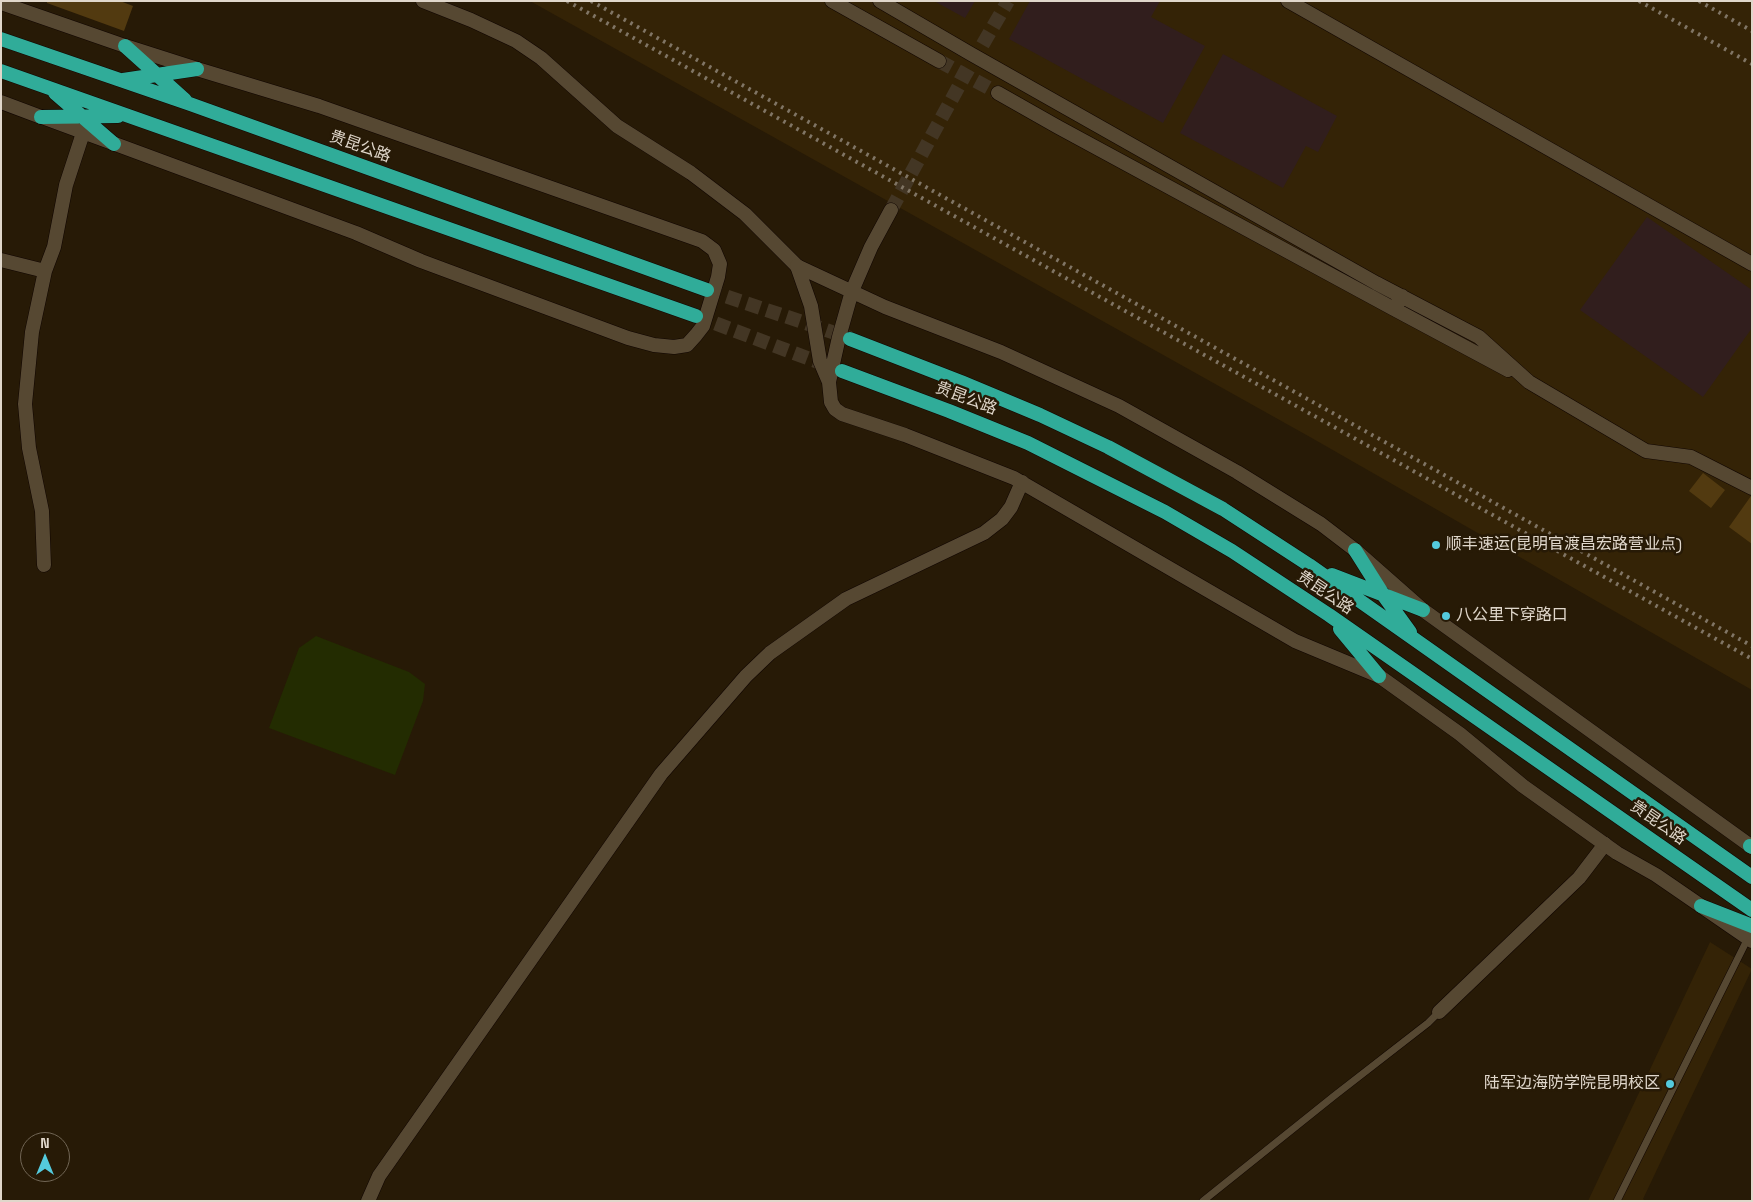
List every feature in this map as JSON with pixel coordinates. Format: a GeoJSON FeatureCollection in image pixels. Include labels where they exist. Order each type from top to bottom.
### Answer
{"type":"FeatureCollection","features":[{"type":"Feature","properties":{"kind":"highway","name":"贵昆公路"},"geometry":{"type":"LineString","coordinates":[[1,39],[190,104],[707,290]]}},
{"type":"Feature","properties":{"kind":"highway"},"geometry":{"type":"LineString","coordinates":[[126,46],[190,104]]}},
{"type":"Feature","properties":{"kind":"highway"},"geometry":{"type":"LineString","coordinates":[[119,80],[197,69]]}},
{"type":"Feature","properties":{"kind":"highway"},"geometry":{"type":"LineString","coordinates":[[1,71],[696,316]]}},
{"type":"Feature","properties":{"kind":"highway"},"geometry":{"type":"LineString","coordinates":[[48,87],[114,144]]}},
{"type":"Feature","properties":{"kind":"highway"},"geometry":{"type":"LineString","coordinates":[[41,117],[129,116]]}},
{"type":"Feature","properties":{"kind":"highway","name":"贵昆公路"},"geometry":{"type":"LineString","coordinates":[[850,339],[1005,400],[1108,447],[1223,509],[1309,565],[1752,877]]}},
{"type":"Feature","properties":{"kind":"highway","name":"贵昆公路"},"geometry":{"type":"LineString","coordinates":[[842,371],[1028,443],[1165,512],[1232,551],[1328,615],[1752,910]]}},
{"type":"Feature","properties":{"kind":"highway"},"geometry":{"type":"LineString","coordinates":[[1356,550],[1384,596],[1416,641]]}},
{"type":"Feature","properties":{"kind":"highway"},"geometry":{"type":"LineString","coordinates":[[1309,565],[1423,610]]}},
{"type":"Feature","properties":{"kind":"highway"},"geometry":{"type":"LineString","coordinates":[[1328,615],[1379,676]]}},
{"type":"Feature","properties":{"kind":"highway"},"geometry":{"type":"LineString","coordinates":[[1735,865],[1752,872]]}},
{"type":"Feature","properties":{"kind":"highway"},"geometry":{"type":"LineString","coordinates":[[1717,886],[1751,933]]}},
{"type":"Feature","properties":{"kind":"highway"},"geometry":{"type":"LineString","coordinates":[[1701,906],[1751,933]]}},
{"type":"Feature","properties":{"kind":"street"},"geometry":{"type":"LineString","coordinates":[[423,1],[471,20],[516,41],[541,58],[617,126],[691,173],[745,214],[797,266],[885,307],[1001,352],[1118,406],[1237,472],[1321,524],[1356,550],[1423,610],[1751,847]]}},
{"type":"Feature","properties":{"kind":"street"},"geometry":{"type":"LineString","coordinates":[[832,1],[939,61]]}},
{"type":"Feature","properties":{"kind":"street"},"geometry":{"type":"LineString","coordinates":[[880,1],[1402,296],[1479,337],[1528,381]]}},
{"type":"Feature","properties":{"kind":"street"},"geometry":{"type":"LineString","coordinates":[[1288,1],[1752,264]]}},
{"type":"Feature","properties":{"kind":"street"},"geometry":{"type":"LineString","coordinates":[[1,3],[197,69],[319,106],[702,241],[714,250],[720,264],[718,277],[703,326],[687,345],[674,347],[654,345],[628,338],[421,261],[356,233],[1,102]]}},
{"type":"Feature","properties":{"kind":"street"},"geometry":{"type":"LineString","coordinates":[[998,93],[1528,381],[1646,451],[1691,458],[1752,488]]}},
{"type":"Feature","properties":{"kind":"street"},"geometry":{"type":"LineString","coordinates":[[44,565],[42,511],[29,448],[25,404],[32,332],[45,271],[54,247],[66,185],[84,133]]}},
{"type":"Feature","properties":{"kind":"street"},"geometry":{"type":"LineString","coordinates":[[829,382],[852,291],[891,210]]}},
{"type":"Feature","properties":{"kind":"street"},"geometry":{"type":"LineString","coordinates":[[1,260],[45,271]]}},
{"type":"Feature","properties":{"kind":"street"},"geometry":{"type":"LineString","coordinates":[[797,266],[811,306],[820,361],[829,382],[831,402],[835,409],[842,414],[905,435],[1014,478],[1296,641],[1379,676],[1460,734],[1523,786],[1617,853],[1656,875],[1701,906]]}},
{"type":"Feature","properties":{"kind":"street"},"geometry":{"type":"LineString","coordinates":[[1394,309],[1402,296]]}},
{"type":"Feature","properties":{"kind":"street"},"geometry":{"type":"LineString","coordinates":[[368,1201],[379,1176],[661,774],[746,676],[770,653],[846,600],[984,533],[1002,520],[1011,507],[1022,482]]}},
{"type":"Feature","properties":{"kind":"street"},"geometry":{"type":"LineString","coordinates":[[1439,1012],[1579,878],[1605,844]]}},
{"type":"Feature","properties":{"kind":"lane"},"geometry":{"type":"LineString","coordinates":[[1616,1201],[1751,933]]}},
{"type":"Feature","properties":{"kind":"lane"},"geometry":{"type":"LineString","coordinates":[[1203,1201],[1428,1023],[1439,1012]]}},
{"type":"Feature","properties":{"kind":"shaded area"},"geometry":{"type":"Polygon","coordinates":[[[530,1],[1752,1],[1752,690],[1310,437],[530,1]]]}},
{"type":"Feature","properties":{"kind":"shaded area"},"geometry":{"type":"Polygon","coordinates":[[[934,1],[975,1],[965,18],[934,1]]]}},
{"type":"Feature","properties":{"kind":"shaded area"},"geometry":{"type":"Polygon","coordinates":[[[1030,1],[1160,1],[1151,17],[1205,46],[1163,123],[1009,39],[1030,1]]]}},
{"type":"Feature","properties":{"kind":"shaded area"},"geometry":{"type":"Polygon","coordinates":[[[1223,54],[1337,116],[1318,152],[1306,146],[1283,188],[1180,133],[1223,54]]]}},
{"type":"Feature","properties":{"kind":"shaded area"},"geometry":{"type":"Polygon","coordinates":[[[1647,217],[1752,290],[1752,328],[1703,397],[1580,310],[1647,217]]]}},
{"type":"Feature","properties":{"kind":"shaded area","name":"陆军边海防学院昆明校区"},"geometry":{"type":"Polygon","coordinates":[[[1710,942],[1752,969],[1643,1199],[1646,1201],[1588,1201],[1710,942]]]}},
{"type":"Feature","properties":{"kind":"green space"},"geometry":{"type":"Polygon","coordinates":[[[316,636],[409,672],[425,684],[423,701],[395,775],[269,728],[299,648],[316,636]]]}},
{"type":"Feature","properties":{"kind":"building"},"geometry":{"type":"Polygon","coordinates":[[[47,1],[120,1],[133,6],[124,31],[47,3],[47,1]]]}},
{"type":"Feature","properties":{"kind":"building"},"geometry":{"type":"Polygon","coordinates":[[[1703,473],[1725,490],[1711,508],[1689,491],[1703,473]]]}},
{"type":"Feature","properties":{"kind":"building"},"geometry":{"type":"Polygon","coordinates":[[[1752,497],[1752,544],[1729,527],[1752,497]]]}},
{"type":"Feature","properties":{"kind":"tunnel"},"geometry":{"type":"LineString","coordinates":[[891,210],[1008,1]]}},
{"type":"Feature","properties":{"kind":"tunnel"},"geometry":{"type":"LineString","coordinates":[[939,61],[998,93]]}},
{"type":"Feature","properties":{"kind":"tunnel"},"geometry":{"type":"LineString","coordinates":[[707,290],[850,338]]}},
{"type":"Feature","properties":{"kind":"tunnel"},"geometry":{"type":"LineString","coordinates":[[696,316],[831,367]]}},
{"type":"Feature","properties":{"kind":"railway"},"geometry":{"type":"LineString","coordinates":[[567,1],[1752,659]]}},
{"type":"Feature","properties":{"kind":"railway"},"geometry":{"type":"LineString","coordinates":[[591,1],[1752,646]]}},
{"type":"Feature","properties":{"kind":"railway"},"geometry":{"type":"LineString","coordinates":[[1639,1],[1752,64]]}},
{"type":"Feature","properties":{"kind":"railway"},"geometry":{"type":"LineString","coordinates":[[1699,1],[1752,31]]}},
{"type":"Feature","properties":{"kind":"place","name":"顺丰速运(昆明官渡昌宏路营业点)"},"geometry":{"type":"Point","coordinates":[1436,545]}},
{"type":"Feature","properties":{"kind":"place","name":"八公里下穿路口"},"geometry":{"type":"Point","coordinates":[1446,616]}},
{"type":"Feature","properties":{"kind":"place","name":"陆军边海防学院昆明校区"},"geometry":{"type":"Point","coordinates":[1670,1084]}}]}
